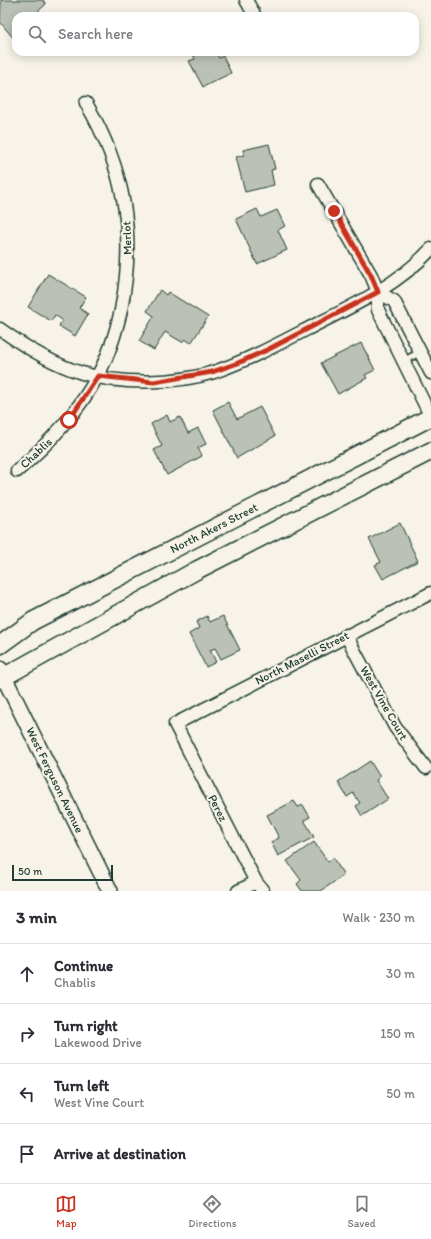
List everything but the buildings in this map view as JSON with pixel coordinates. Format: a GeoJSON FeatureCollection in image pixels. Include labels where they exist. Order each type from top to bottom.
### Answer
{"type":"FeatureCollection","features":[{"type":"Feature","properties":{"kind":"main road","name":"North Akers Street"},"geometry":{"type":"LineString","coordinates":[[0,645],[33,621],[431,417]]}},
{"type":"Feature","properties":{"kind":"main road"},"geometry":{"type":"LineString","coordinates":[[1,675],[197,570],[431,451]]}},
{"type":"Feature","properties":{"kind":"street"},"geometry":{"type":"LineString","coordinates":[[246,0],[253,12]]}},
{"type":"Feature","properties":{"kind":"street","name":"Merlot"},"geometry":{"type":"LineString","coordinates":[[86,103],[100,127],[118,174],[128,235],[125,290],[117,326],[106,360],[98,376]]}},
{"type":"Feature","properties":{"kind":"street"},"geometry":{"type":"LineString","coordinates":[[318,184],[353,242],[378,292],[378,310],[431,417]]}},
{"type":"Feature","properties":{"kind":"street"},"geometry":{"type":"LineString","coordinates":[[0,329],[21,344],[50,361],[82,373],[154,382],[212,372],[238,363],[269,349],[378,292],[413,267],[431,249]]}},
{"type":"Feature","properties":{"kind":"street"},"geometry":{"type":"LineString","coordinates":[[378,292],[394,301],[431,373]]}},
{"type":"Feature","properties":{"kind":"street","name":"Chablis"},"geometry":{"type":"LineString","coordinates":[[17,471],[44,447],[69,420],[98,376]]}},
{"type":"Feature","properties":{"kind":"street","name":"North Maselli Street"},"geometry":{"type":"LineString","coordinates":[[175,724],[346,635],[431,594]]}},
{"type":"Feature","properties":{"kind":"street","name":"West Vine Court"},"geometry":{"type":"LineString","coordinates":[[346,635],[395,727],[426,768]]}},
{"type":"Feature","properties":{"kind":"street","name":"West Ferguson Avenue"},"geometry":{"type":"LineString","coordinates":[[1,675],[110,891]]}},
{"type":"Feature","properties":{"kind":"street","name":"Perez"},"geometry":{"type":"LineString","coordinates":[[175,724],[260,886]]}},
{"type":"Feature","properties":{"kind":"street"},"geometry":{"type":"LineString","coordinates":[[238,891],[260,886]]}},
{"type":"Feature","properties":{"kind":"lane"},"geometry":{"type":"LineString","coordinates":[[404,361],[420,352]]}},
{"type":"Feature","properties":{"kind":"route"},"geometry":{"type":"LineString","coordinates":[[69,420],[98,376],[154,382],[186,378],[212,372],[238,363],[269,349],[378,292],[371,275],[334,211]]}}]}
